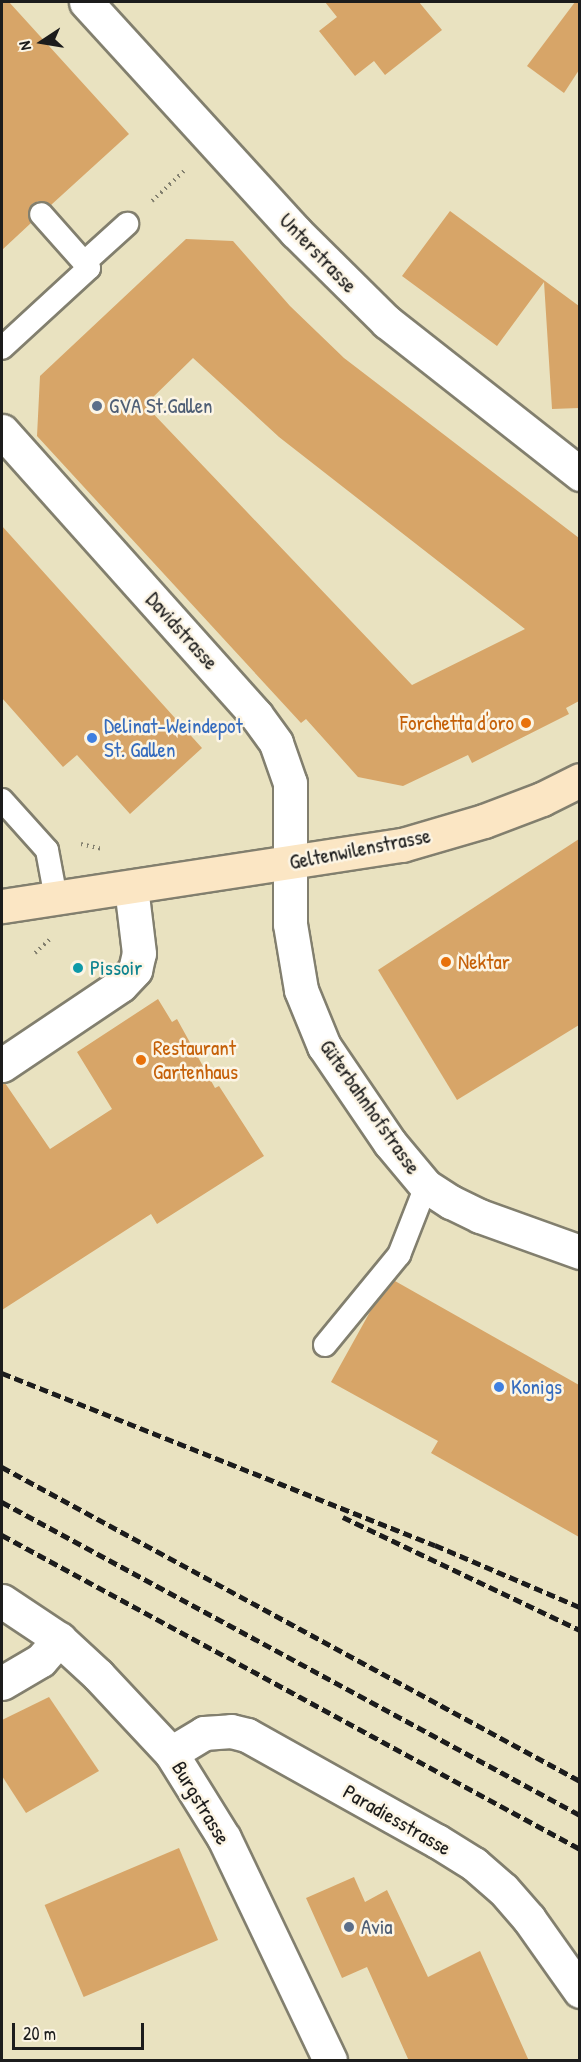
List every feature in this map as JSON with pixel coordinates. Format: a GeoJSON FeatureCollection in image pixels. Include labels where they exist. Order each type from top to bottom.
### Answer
{"type":"FeatureCollection","features":[{"type":"Feature","properties":{"kind":"main road","name":"Geltenwilenstrasse"},"geometry":{"type":"LineString","coordinates":[[2,906],[291,863],[419,840],[542,799],[579,780]]}},
{"type":"Feature","properties":{"kind":"street","name":"Unterstrasse"},"geometry":{"type":"LineString","coordinates":[[86,2],[296,232],[387,322],[579,474]]}},
{"type":"Feature","properties":{"kind":"street","name":"Davidstrasse"},"geometry":{"type":"LineString","coordinates":[[2,431],[267,729],[282,756],[290,783],[291,863]]}},
{"type":"Feature","properties":{"kind":"street","name":"Güterbahnhofstrasse"},"geometry":{"type":"LineString","coordinates":[[291,863],[290,924],[301,990],[324,1047],[408,1166],[480,1216],[579,1252]]}},
{"type":"Feature","properties":{"kind":"street"},"geometry":{"type":"LineString","coordinates":[[2,1065],[121,985],[135,970],[139,953],[131,887]]}},
{"type":"Feature","properties":{"kind":"street","name":"Burgstrasse"},"geometry":{"type":"LineString","coordinates":[[2,1600],[59,1639],[127,1703],[171,1753],[224,1838],[330,2061]]}},
{"type":"Feature","properties":{"kind":"street"},"geometry":{"type":"LineString","coordinates":[[2,1683],[41,1660],[59,1639]]}},
{"type":"Feature","properties":{"kind":"street","name":"Paradiesstrasse"},"geometry":{"type":"LineString","coordinates":[[171,1753],[204,1733],[231,1731],[247,1735],[437,1841],[474,1864],[503,1889],[529,1918],[579,1991]]}},
{"type":"Feature","properties":{"kind":"lane"},"geometry":{"type":"LineString","coordinates":[[2,348],[90,268],[41,214]]}},
{"type":"Feature","properties":{"kind":"lane"},"geometry":{"type":"LineString","coordinates":[[85,262],[127,224]]}},
{"type":"Feature","properties":{"kind":"lane"},"geometry":{"type":"LineString","coordinates":[[2,800],[47,850],[56,898]]}},
{"type":"Feature","properties":{"kind":"lane"},"geometry":{"type":"LineString","coordinates":[[325,1345],[399,1255],[408,1166]]}},
{"type":"Feature","properties":{"kind":"path"},"geometry":{"type":"LineString","coordinates":[[165,189],[185,170]]}},
{"type":"Feature","properties":{"kind":"building"},"geometry":{"type":"Polygon","coordinates":[[[2,2],[9,2],[129,134],[51,205],[39,201],[32,204],[28,216],[31,223],[2,250],[2,2]]]}},
{"type":"Feature","properties":{"kind":"building"},"geometry":{"type":"Polygon","coordinates":[[[325,2],[419,2],[442,30],[385,75],[374,61],[355,76],[319,31],[337,17],[325,2]]]}},
{"type":"Feature","properties":{"kind":"building"},"geometry":{"type":"Polygon","coordinates":[[[575,2],[579,2],[579,70],[564,93],[527,66],[575,2]]]}},
{"type":"Feature","properties":{"kind":"building"},"geometry":{"type":"Polygon","coordinates":[[[450,211],[579,306],[579,408],[552,409],[544,282],[497,346],[402,276],[450,211]]]}},
{"type":"Feature","properties":{"kind":"building"},"geometry":{"type":"Polygon","coordinates":[[[186,239],[233,241],[290,306],[344,358],[579,538],[579,701],[566,708],[569,714],[472,763],[468,755],[403,786],[358,777],[306,719],[301,723],[37,436],[40,376],[186,239]],[[193,358],[145,405],[412,685],[525,629],[279,437],[193,358]]]}},
{"type":"Feature","properties":{"kind":"building"},"geometry":{"type":"Polygon","coordinates":[[[2,526],[202,748],[130,814],[77,755],[63,767],[2,698],[2,526]]]}},
{"type":"Feature","properties":{"kind":"building"},"geometry":{"type":"Polygon","coordinates":[[[579,839],[579,1025],[457,1100],[378,970],[579,839]]]}},
{"type":"Feature","properties":{"kind":"building"},"geometry":{"type":"Polygon","coordinates":[[[158,999],[172,1022],[177,1019],[215,1088],[219,1086],[264,1156],[157,1224],[151,1214],[2,1310],[2,1083],[5,1083],[50,1149],[112,1109],[77,1052],[158,999]]]}},
{"type":"Feature","properties":{"kind":"building"},"geometry":{"type":"Polygon","coordinates":[[[395,1281],[579,1385],[579,1537],[431,1453],[438,1441],[331,1382],[371,1310],[395,1281]]]}},
{"type":"Feature","properties":{"kind":"building"},"geometry":{"type":"Polygon","coordinates":[[[49,1697],[99,1771],[26,1813],[2,1776],[2,1720],[49,1697]]]}},
{"type":"Feature","properties":{"kind":"building"},"geometry":{"type":"Polygon","coordinates":[[[179,1848],[218,1940],[84,1997],[45,1905],[179,1848]]]}},
{"type":"Feature","properties":{"kind":"building"},"geometry":{"type":"Polygon","coordinates":[[[354,1877],[365,1902],[387,1890],[428,1977],[480,1951],[529,2061],[409,2061],[367,1967],[342,1978],[306,1898],[354,1877]]]}},
{"type":"Feature","properties":{"kind":"railway"},"geometry":{"type":"LineString","coordinates":[[2,1373],[435,1545],[580,1607]]}},
{"type":"Feature","properties":{"kind":"railway"},"geometry":{"type":"LineString","coordinates":[[2,1467],[580,1781]]}},
{"type":"Feature","properties":{"kind":"railway"},"geometry":{"type":"LineString","coordinates":[[2,1502],[580,1815]]}},
{"type":"Feature","properties":{"kind":"railway"},"geometry":{"type":"LineString","coordinates":[[343,1517],[580,1630]]}},
{"type":"Feature","properties":{"kind":"railway"},"geometry":{"type":"LineString","coordinates":[[2,1535],[580,1849]]}},
{"type":"Feature","properties":{"kind":"place","name":"GVA St.Gallen"},"geometry":{"type":"Point","coordinates":[97,406]}},
{"type":"Feature","properties":{"kind":"place","name":"Forchetta d'oro"},"geometry":{"type":"Point","coordinates":[526,723]}},
{"type":"Feature","properties":{"kind":"place","name":"Delinat-Weindepot St. Gallen"},"geometry":{"type":"Point","coordinates":[92,738]}},
{"type":"Feature","properties":{"kind":"place","name":"Nektar"},"geometry":{"type":"Point","coordinates":[446,962]}},
{"type":"Feature","properties":{"kind":"place","name":"Pissoir"},"geometry":{"type":"Point","coordinates":[78,968]}},
{"type":"Feature","properties":{"kind":"place","name":"Restaurant Gartenhaus"},"geometry":{"type":"Point","coordinates":[141,1060]}},
{"type":"Feature","properties":{"kind":"place","name":"Konigs"},"geometry":{"type":"Point","coordinates":[499,1387]}},
{"type":"Feature","properties":{"kind":"place","name":"Avia"},"geometry":{"type":"Point","coordinates":[349,1927]}}]}
